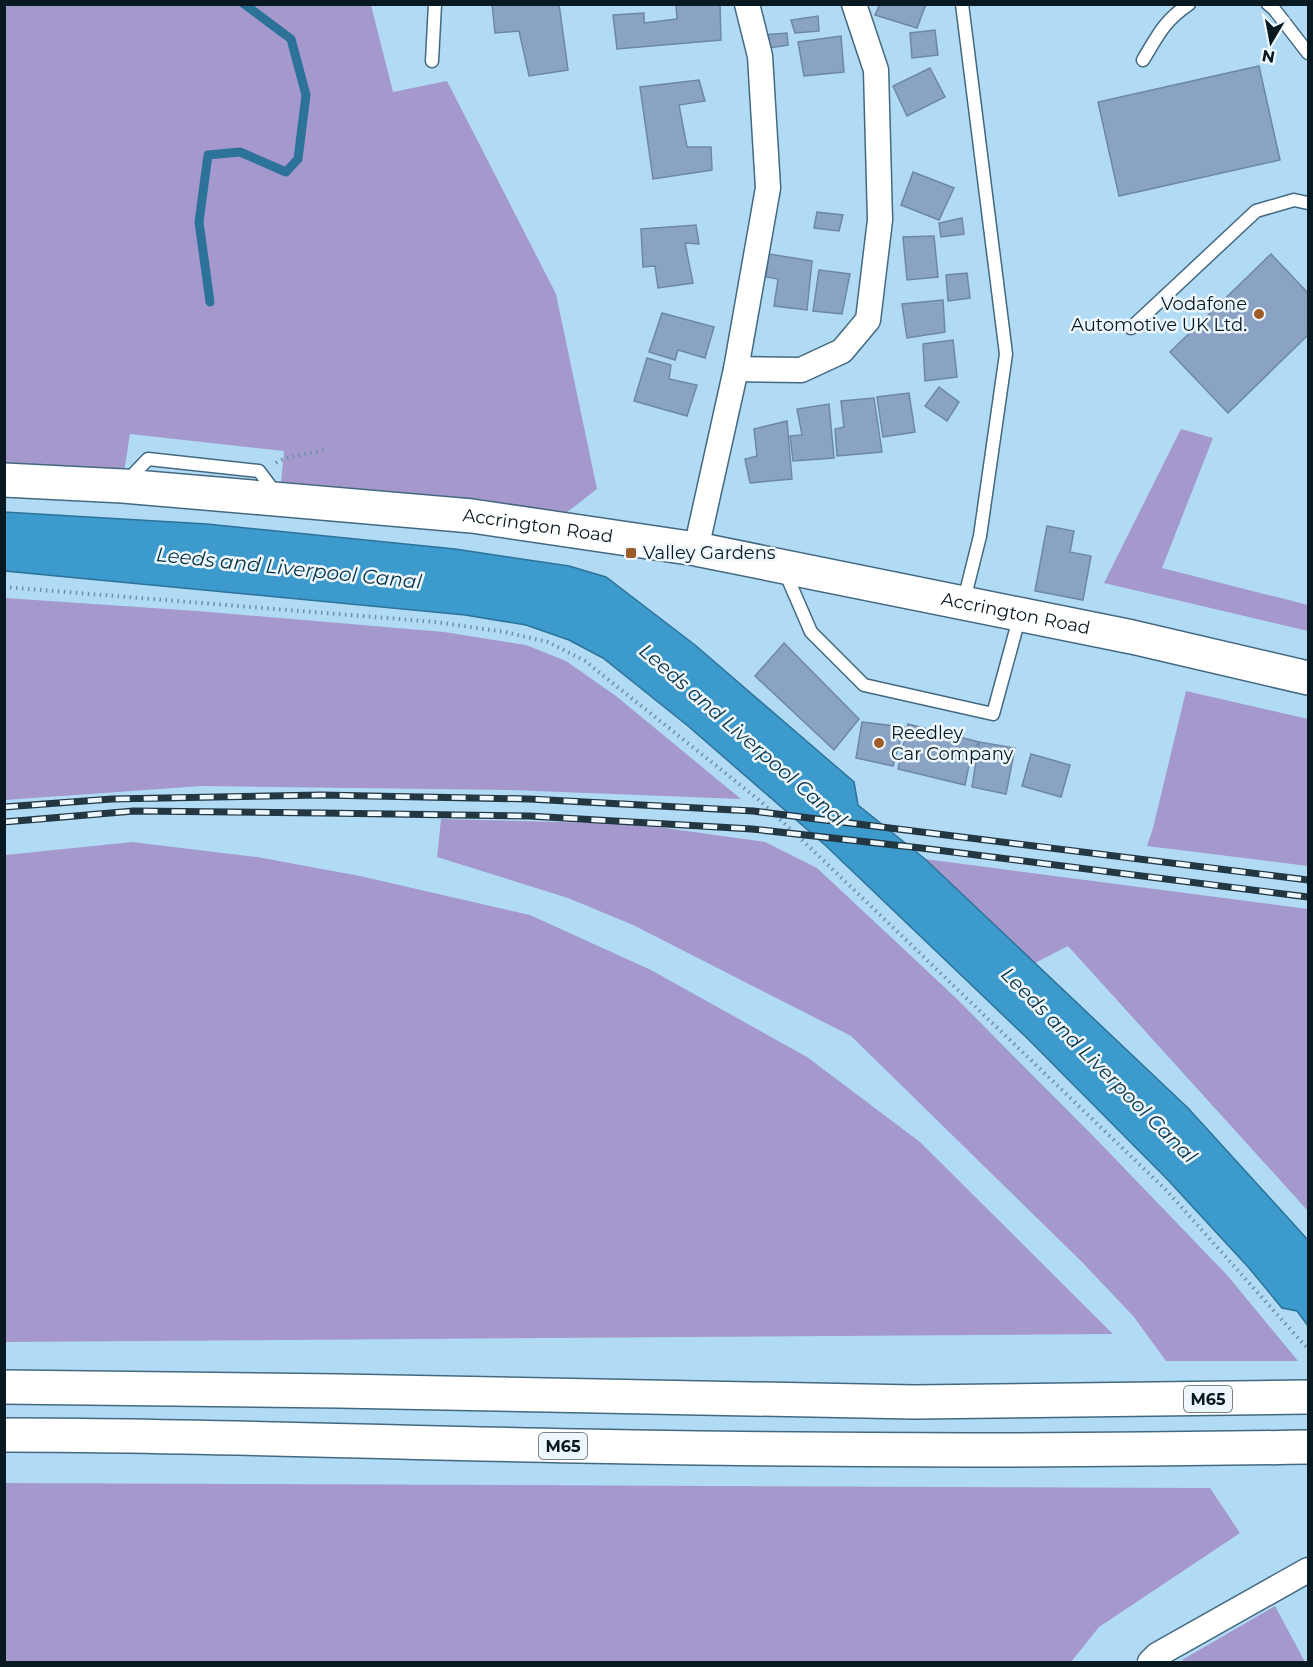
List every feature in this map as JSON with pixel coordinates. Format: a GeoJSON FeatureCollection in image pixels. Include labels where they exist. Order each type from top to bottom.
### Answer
{"type":"FeatureCollection","features":[{"type":"Feature","properties":{"kind":"highway","name":"Accrington Road"},"geometry":{"type":"LineString","coordinates":[[4,480],[123,486],[472,516],[696,549],[1132,637],[1308,678]]}},
{"type":"Feature","properties":{"kind":"highway","name":"M65"},"geometry":{"type":"LineString","coordinates":[[4,1387],[890,1402],[1308,1397]]}},
{"type":"Feature","properties":{"kind":"highway","name":"M65"},"geometry":{"type":"LineString","coordinates":[[4,1435],[634,1447],[1121,1450],[1308,1447]]}},
{"type":"Feature","properties":{"kind":"street"},"geometry":{"type":"LineString","coordinates":[[696,549],[736,369],[768,188],[760,56],[747,4]]}},
{"type":"Feature","properties":{"kind":"street"},"geometry":{"type":"LineString","coordinates":[[736,369],[801,370],[842,351],[868,320],[880,220],[876,70],[854,4]]}},
{"type":"Feature","properties":{"kind":"street"},"geometry":{"type":"LineString","coordinates":[[1150,1662],[1157,1655],[1308,1570]]}},
{"type":"Feature","properties":{"kind":"lane"},"geometry":{"type":"LineString","coordinates":[[432,61],[435,4]]}},
{"type":"Feature","properties":{"kind":"lane"},"geometry":{"type":"LineString","coordinates":[[962,4],[1006,354],[980,536],[963,602]]}},
{"type":"Feature","properties":{"kind":"lane"},"geometry":{"type":"LineString","coordinates":[[1143,60],[1172,15],[1189,4]]}},
{"type":"Feature","properties":{"kind":"lane"},"geometry":{"type":"LineString","coordinates":[[1268,4],[1308,54]]}},
{"type":"Feature","properties":{"kind":"lane"},"geometry":{"type":"LineString","coordinates":[[1131,328],[1256,211],[1294,200],[1308,203]]}},
{"type":"Feature","properties":{"kind":"lane"},"geometry":{"type":"LineString","coordinates":[[123,486],[148,459],[259,471],[279,498]]}},
{"type":"Feature","properties":{"kind":"lane"},"geometry":{"type":"LineString","coordinates":[[782,566],[811,632],[864,685],[993,714],[1021,614]]}},
{"type":"Feature","properties":{"kind":"path"},"geometry":{"type":"LineString","coordinates":[[259,471],[283,459],[328,449]]}},
{"type":"Feature","properties":{"kind":"path"},"geometry":{"type":"LineString","coordinates":[[4,587],[436,622],[548,642],[585,661],[759,800],[799,837],[1167,1191],[1308,1349]]}},
{"type":"Feature","properties":{"kind":"shaded area"},"geometry":{"type":"Polygon","coordinates":[[[4,5],[371,5],[393,92],[447,81],[556,294],[597,489],[566,513],[281,484],[284,451],[130,434],[124,472],[5,464],[4,5]]]}},
{"type":"Feature","properties":{"kind":"shaded area"},"geometry":{"type":"Polygon","coordinates":[[[1181,429],[1213,438],[1162,568],[1308,605],[1308,631],[1104,583],[1181,429]]]}},
{"type":"Feature","properties":{"kind":"shaded area"},"geometry":{"type":"Polygon","coordinates":[[[5,598],[197,611],[444,632],[526,645],[566,661],[616,696],[741,799],[510,790],[202,786],[5,800],[5,598]]]}},
{"type":"Feature","properties":{"kind":"shaded area"},"geometry":{"type":"Polygon","coordinates":[[[1186,691],[1308,719],[1308,866],[1147,846],[1186,691]]]}},
{"type":"Feature","properties":{"kind":"shaded area"},"geometry":{"type":"Polygon","coordinates":[[[441,819],[636,824],[765,842],[817,868],[956,998],[1099,1142],[1227,1275],[1298,1361],[1166,1361],[1134,1317],[1082,1262],[851,1036],[633,925],[568,898],[437,857],[441,819]]]}},
{"type":"Feature","properties":{"kind":"shaded area"},"geometry":{"type":"Polygon","coordinates":[[[132,842],[257,857],[360,876],[530,915],[651,970],[807,1057],[920,1142],[1113,1334],[5,1342],[5,855],[132,842]]]}},
{"type":"Feature","properties":{"kind":"shaded area"},"geometry":{"type":"Polygon","coordinates":[[[925,859],[1308,909],[1308,1211],[1068,946],[1035,963],[925,859]]]}},
{"type":"Feature","properties":{"kind":"shaded area"},"geometry":{"type":"Polygon","coordinates":[[[5,1483],[1210,1488],[1240,1533],[1099,1627],[1071,1662],[5,1662],[5,1483]]]}},
{"type":"Feature","properties":{"kind":"shaded area"},"geometry":{"type":"Polygon","coordinates":[[[1275,1606],[1305,1662],[1184,1662],[1182,1660],[1275,1606]]]}},
{"type":"Feature","properties":{"kind":"water","name":"Leeds and Liverpool Canal"},"geometry":{"type":"Polygon","coordinates":[[[4,512],[207,524],[455,549],[569,566],[606,577],[695,645],[854,782],[858,805],[925,859],[1188,1108],[1308,1240],[1308,1326],[1297,1311],[1282,1308],[1249,1268],[1167,1179],[1029,1040],[825,845],[688,726],[603,658],[569,640],[526,625],[465,615],[5,571],[4,512]]]}},
{"type":"Feature","properties":{"kind":"building"},"geometry":{"type":"Polygon","coordinates":[[[492,4],[559,4],[568,70],[529,76],[519,31],[495,33],[492,4]]]}},
{"type":"Feature","properties":{"kind":"building"},"geometry":{"type":"Polygon","coordinates":[[[676,4],[720,4],[721,40],[617,49],[613,15],[644,13],[644,23],[677,19],[676,4]]]}},
{"type":"Feature","properties":{"kind":"building"},"geometry":{"type":"Polygon","coordinates":[[[880,4],[926,4],[917,28],[875,15],[880,4]]]}},
{"type":"Feature","properties":{"kind":"building"},"geometry":{"type":"Polygon","coordinates":[[[818,16],[819,31],[795,33],[791,20],[818,16]]]}},
{"type":"Feature","properties":{"kind":"building"},"geometry":{"type":"Polygon","coordinates":[[[935,30],[938,55],[912,58],[910,33],[935,30]]]}},
{"type":"Feature","properties":{"kind":"building"},"geometry":{"type":"Polygon","coordinates":[[[787,33],[788,45],[763,49],[762,35],[787,33]]]}},
{"type":"Feature","properties":{"kind":"building"},"geometry":{"type":"Polygon","coordinates":[[[841,36],[844,72],[804,76],[798,42],[841,36]]]}},
{"type":"Feature","properties":{"kind":"building"},"geometry":{"type":"Polygon","coordinates":[[[1259,66],[1280,160],[1119,196],[1098,102],[1259,66]]]}},
{"type":"Feature","properties":{"kind":"building"},"geometry":{"type":"Polygon","coordinates":[[[930,68],[945,97],[907,116],[893,86],[930,68]]]}},
{"type":"Feature","properties":{"kind":"building"},"geometry":{"type":"Polygon","coordinates":[[[699,80],[705,101],[679,105],[687,147],[711,147],[712,170],[653,179],[640,87],[699,80]]]}},
{"type":"Feature","properties":{"kind":"building"},"geometry":{"type":"Polygon","coordinates":[[[913,172],[954,188],[939,220],[901,205],[913,172]]]}},
{"type":"Feature","properties":{"kind":"building"},"geometry":{"type":"Polygon","coordinates":[[[817,212],[843,215],[839,231],[814,228],[817,212]]]}},
{"type":"Feature","properties":{"kind":"building"},"geometry":{"type":"Polygon","coordinates":[[[962,218],[964,234],[941,237],[939,223],[962,218]]]}},
{"type":"Feature","properties":{"kind":"building"},"geometry":{"type":"Polygon","coordinates":[[[696,225],[699,244],[685,243],[693,283],[658,288],[655,266],[643,267],[641,229],[696,225]]]}},
{"type":"Feature","properties":{"kind":"building"},"geometry":{"type":"Polygon","coordinates":[[[934,236],[938,277],[907,280],[903,237],[934,236]]]}},
{"type":"Feature","properties":{"kind":"building"},"geometry":{"type":"Polygon","coordinates":[[[769,254],[812,261],[807,310],[774,306],[778,279],[766,277],[769,254]]]}},
{"type":"Feature","properties":{"kind":"building","name":"Vodafone Automotive UK Ltd."},"geometry":{"type":"Polygon","coordinates":[[[1271,254],[1308,293],[1308,335],[1228,413],[1170,352],[1271,254]]]}},
{"type":"Feature","properties":{"kind":"building"},"geometry":{"type":"Polygon","coordinates":[[[819,270],[850,274],[842,314],[813,311],[819,270]]]}},
{"type":"Feature","properties":{"kind":"building"},"geometry":{"type":"Polygon","coordinates":[[[967,273],[970,298],[948,301],[946,275],[967,273]]]}},
{"type":"Feature","properties":{"kind":"building"},"geometry":{"type":"Polygon","coordinates":[[[943,300],[945,332],[907,338],[902,304],[943,300]]]}},
{"type":"Feature","properties":{"kind":"building"},"geometry":{"type":"Polygon","coordinates":[[[662,313],[714,327],[705,358],[678,350],[675,360],[649,352],[662,313]]]}},
{"type":"Feature","properties":{"kind":"building"},"geometry":{"type":"Polygon","coordinates":[[[953,340],[957,377],[925,381],[923,344],[953,340]]]}},
{"type":"Feature","properties":{"kind":"building"},"geometry":{"type":"Polygon","coordinates":[[[647,358],[671,365],[669,379],[697,385],[687,416],[634,401],[647,358]]]}},
{"type":"Feature","properties":{"kind":"building"},"geometry":{"type":"Polygon","coordinates":[[[939,387],[959,402],[947,421],[925,406],[939,387]]]}},
{"type":"Feature","properties":{"kind":"building"},"geometry":{"type":"Polygon","coordinates":[[[909,393],[915,432],[883,437],[877,397],[909,393]]]}},
{"type":"Feature","properties":{"kind":"building"},"geometry":{"type":"Polygon","coordinates":[[[874,398],[882,452],[837,456],[835,429],[844,427],[841,401],[874,398]]]}},
{"type":"Feature","properties":{"kind":"building"},"geometry":{"type":"Polygon","coordinates":[[[829,404],[834,458],[793,461],[790,436],[802,435],[797,409],[829,404]]]}},
{"type":"Feature","properties":{"kind":"building"},"geometry":{"type":"Polygon","coordinates":[[[787,421],[792,479],[750,483],[745,459],[757,456],[754,429],[787,421]]]}},
{"type":"Feature","properties":{"kind":"building"},"geometry":{"type":"Polygon","coordinates":[[[1047,526],[1074,531],[1070,552],[1091,556],[1083,600],[1035,591],[1047,526]]]}},
{"type":"Feature","properties":{"kind":"building"},"geometry":{"type":"Polygon","coordinates":[[[784,643],[859,719],[834,750],[755,676],[784,643]]]}},
{"type":"Feature","properties":{"kind":"building","name":"Reedley Car Company"},"geometry":{"type":"Polygon","coordinates":[[[862,722],[904,727],[893,766],[856,758],[862,722]]]}},
{"type":"Feature","properties":{"kind":"building"},"geometry":{"type":"Polygon","coordinates":[[[908,724],[979,742],[971,755],[965,785],[898,769],[908,724]]]}},
{"type":"Feature","properties":{"kind":"building"},"geometry":{"type":"Polygon","coordinates":[[[979,742],[1015,748],[1006,794],[972,787],[979,742]]]}},
{"type":"Feature","properties":{"kind":"building"},"geometry":{"type":"Polygon","coordinates":[[[1031,754],[1070,765],[1061,797],[1022,786],[1031,754]]]}},
{"type":"Feature","properties":{"kind":"waterway"},"geometry":{"type":"LineString","coordinates":[[210,302],[199,222],[208,155],[240,152],[286,172],[298,159],[306,95],[291,39],[244,4]]}},
{"type":"Feature","properties":{"kind":"railway"},"geometry":{"type":"LineString","coordinates":[[4,807],[112,799],[321,795],[529,799],[753,811],[1308,880]]}},
{"type":"Feature","properties":{"kind":"railway"},"geometry":{"type":"LineString","coordinates":[[4,822],[134,811],[529,816],[752,829],[1308,897]]}},
{"type":"Feature","properties":{"kind":"place","name":"Vodafone Automotive UK Ltd."},"geometry":{"type":"Point","coordinates":[1259,314]}},
{"type":"Feature","properties":{"kind":"place","name":"Valley Gardens"},"geometry":{"type":"Point","coordinates":[631,553]}},
{"type":"Feature","properties":{"kind":"place","name":"Reedley Car Company"},"geometry":{"type":"Point","coordinates":[879,743]}}]}
